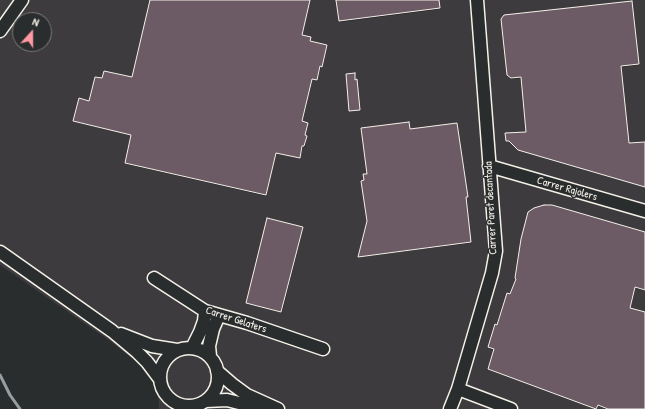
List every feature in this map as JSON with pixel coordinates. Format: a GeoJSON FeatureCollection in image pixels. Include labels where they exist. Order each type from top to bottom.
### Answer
{"type":"FeatureCollection","features":[{"type":"Feature","properties":{"kind":"street"},"geometry":{"type":"LineString","coordinates":[[0,31],[22,0]]}},
{"type":"Feature","properties":{"kind":"street","name":"Carrer Paret decantada"},"geometry":{"type":"LineString","coordinates":[[450,409],[458,390],[492,273],[496,251],[477,0]]}},
{"type":"Feature","properties":{"kind":"street","name":"Carrer Rajolers"},"geometry":{"type":"LineString","coordinates":[[489,166],[645,211]]}},
{"type":"Feature","properties":{"kind":"street"},"geometry":{"type":"LineString","coordinates":[[0,252],[112,331],[137,352],[159,378]]}},
{"type":"Feature","properties":{"kind":"street","name":"Carrer Gelaters"},"geometry":{"type":"LineString","coordinates":[[154,278],[204,311],[323,349]]}},
{"type":"Feature","properties":{"kind":"street"},"geometry":{"type":"LineString","coordinates":[[192,348],[204,321],[204,311]]}},
{"type":"Feature","properties":{"kind":"street"},"geometry":{"type":"LineString","coordinates":[[210,356],[213,329],[219,315]]}},
{"type":"Feature","properties":{"kind":"street"},"geometry":{"type":"LineString","coordinates":[[112,331],[152,346],[177,350]]}},
{"type":"Feature","properties":{"kind":"street"},"geometry":{"type":"LineString","coordinates":[[218,371],[216,387],[212,395],[206,401],[192,408],[181,406],[171,401],[167,403],[159,378],[162,364],[171,353],[185,348],[192,348],[202,351],[210,356],[218,371],[232,384],[248,395],[278,409]]}},
{"type":"Feature","properties":{"kind":"street"},"geometry":{"type":"LineString","coordinates":[[458,390],[511,409]]}},
{"type":"Feature","properties":{"kind":"street"},"geometry":{"type":"LineString","coordinates":[[206,401],[227,400],[263,409]]}},
{"type":"Feature","properties":{"kind":"shaded area"},"geometry":{"type":"Polygon","coordinates":[[[0,0],[645,0],[645,409],[159,409],[158,379],[110,341],[0,265],[0,0]]]}},
{"type":"Feature","properties":{"kind":"building"},"geometry":{"type":"Polygon","coordinates":[[[150,0],[310,0],[302,35],[311,37],[310,41],[327,45],[322,67],[320,66],[317,80],[312,79],[302,121],[308,123],[305,135],[307,136],[304,146],[302,146],[300,158],[276,153],[266,195],[125,163],[131,135],[73,121],[79,98],[89,101],[95,77],[102,78],[104,71],[132,77],[150,0]]]}},
{"type":"Feature","properties":{"kind":"building"},"geometry":{"type":"Polygon","coordinates":[[[336,0],[439,0],[440,8],[339,21],[336,0]]]}},
{"type":"Feature","properties":{"kind":"building"},"geometry":{"type":"Polygon","coordinates":[[[632,1],[639,64],[621,66],[629,143],[645,142],[645,187],[518,150],[509,141],[506,141],[505,133],[526,132],[521,77],[511,78],[507,75],[501,19],[504,15],[632,1]]]}},
{"type":"Feature","properties":{"kind":"building"},"geometry":{"type":"Polygon","coordinates":[[[355,73],[360,110],[349,111],[346,74],[355,73]]]}},
{"type":"Feature","properties":{"kind":"building"},"geometry":{"type":"Polygon","coordinates":[[[409,122],[410,129],[457,123],[468,197],[466,197],[471,242],[358,257],[367,221],[361,181],[364,180],[363,174],[367,174],[361,128],[409,122]]]}},
{"type":"Feature","properties":{"kind":"building"},"geometry":{"type":"Polygon","coordinates":[[[544,205],[552,205],[645,232],[645,290],[635,287],[630,308],[645,312],[645,409],[608,409],[598,405],[596,409],[488,369],[494,349],[488,347],[507,293],[510,294],[516,279],[521,239],[528,212],[534,208],[544,205]]]}},
{"type":"Feature","properties":{"kind":"building"},"geometry":{"type":"Polygon","coordinates":[[[267,218],[303,227],[281,312],[246,303],[267,218]]]}},
{"type":"Feature","properties":{"kind":"waterway"},"geometry":{"type":"LineString","coordinates":[[0,375],[10,395],[20,409]]}}]}
